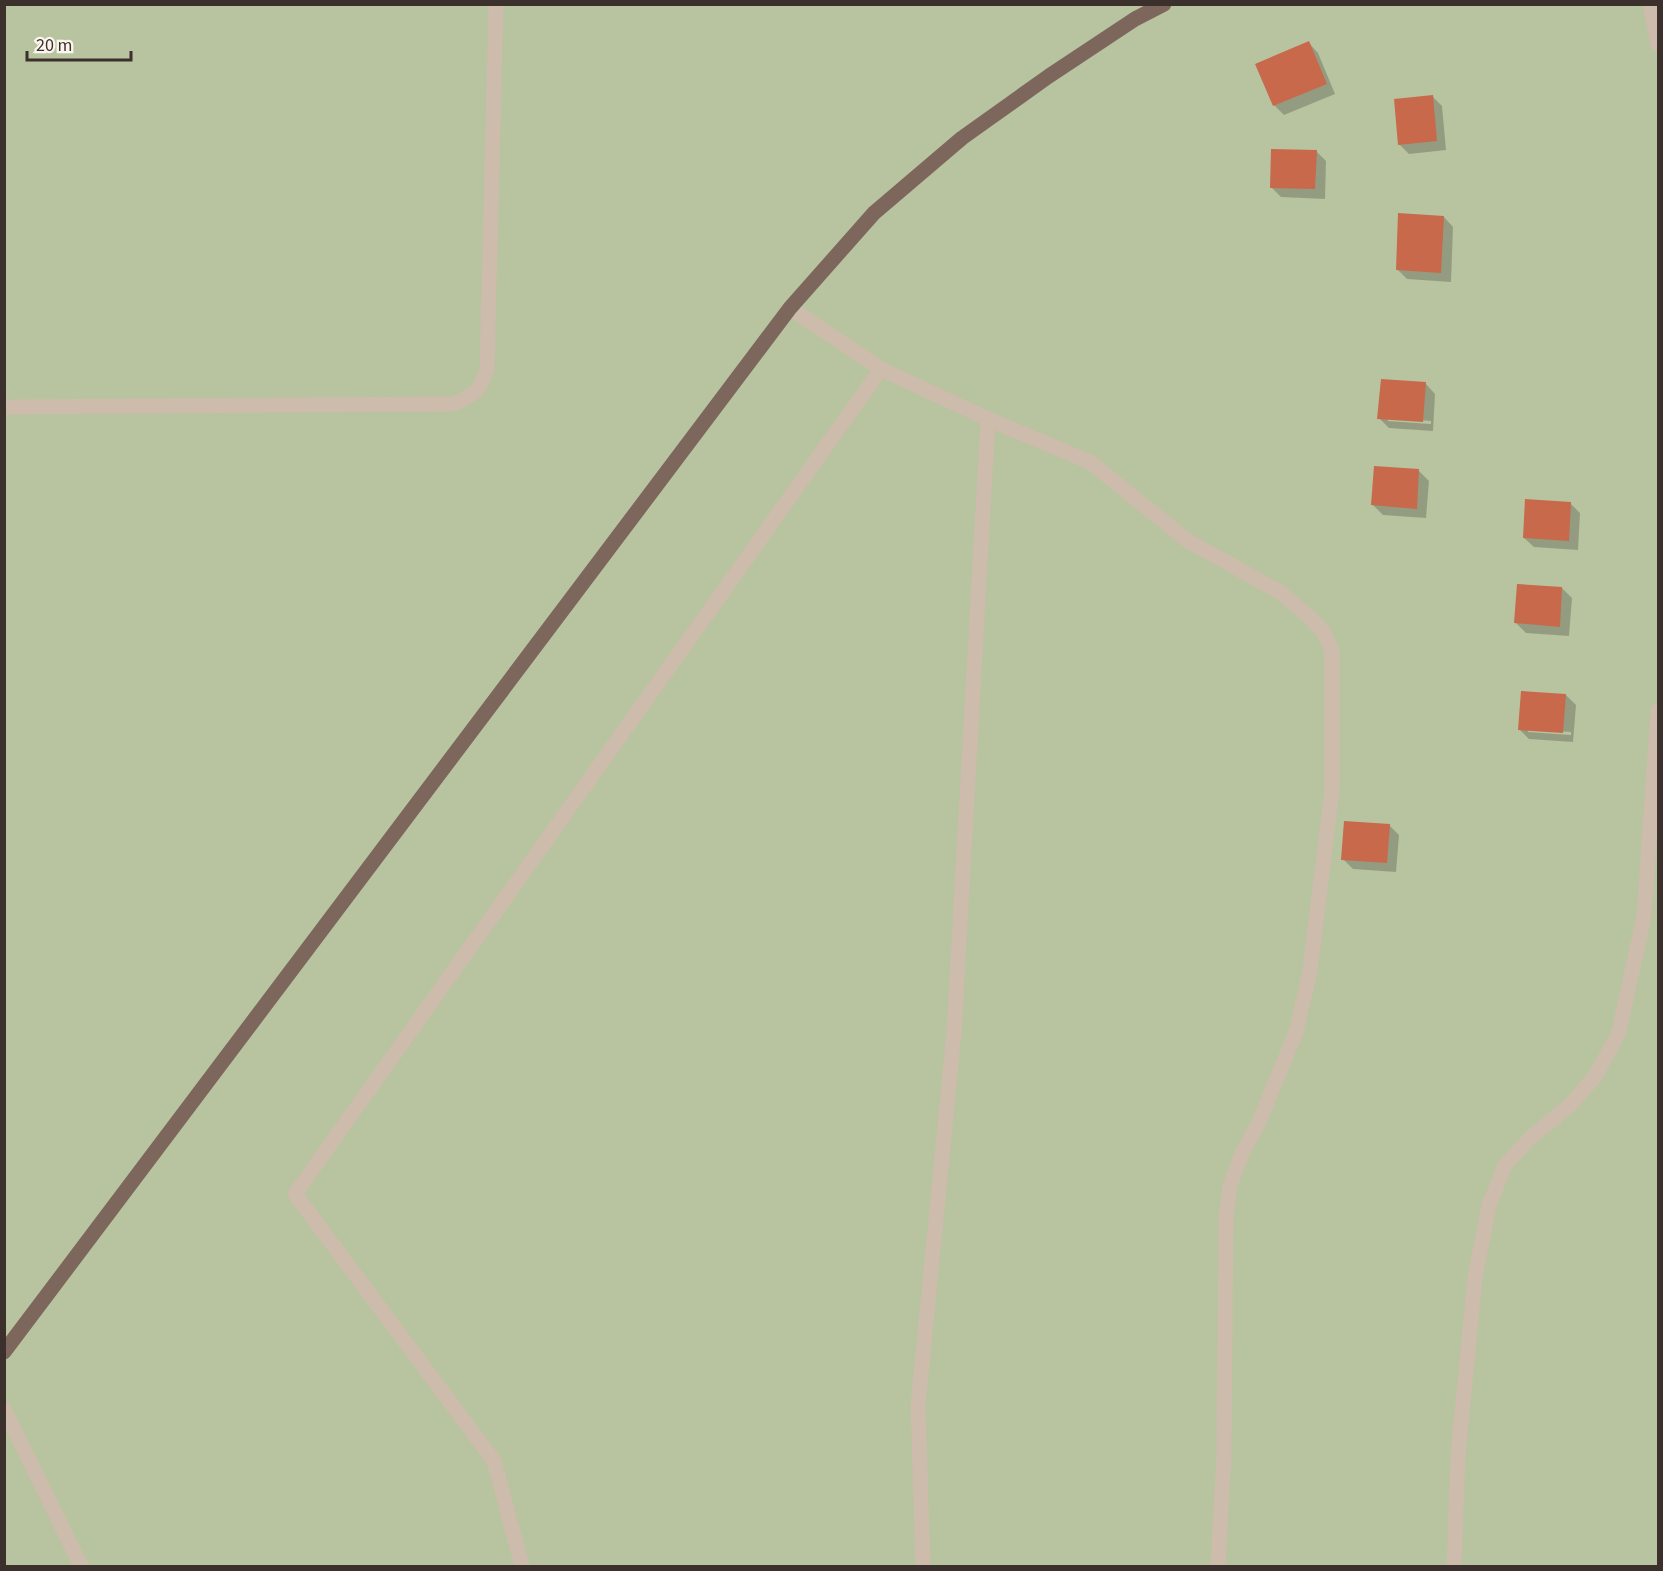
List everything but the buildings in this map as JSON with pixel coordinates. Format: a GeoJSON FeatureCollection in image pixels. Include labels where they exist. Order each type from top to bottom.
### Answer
{"type":"FeatureCollection","features":[{"type":"Feature","properties":{"kind":"main road"},"geometry":{"type":"LineString","coordinates":[[4,1352],[790,308],[874,213],[962,138],[1068,64],[1136,19],[1164,4]]}},
{"type":"Feature","properties":{"kind":"street"},"geometry":{"type":"LineString","coordinates":[[4,407],[454,404],[473,395],[482,386],[487,369],[496,4]]}},
{"type":"Feature","properties":{"kind":"street"},"geometry":{"type":"LineString","coordinates":[[1650,4],[1659,44]]}},
{"type":"Feature","properties":{"kind":"street"},"geometry":{"type":"LineString","coordinates":[[790,308],[881,369],[988,419],[1089,462],[1188,541],[1280,592],[1323,631],[1332,651],[1332,790],[1310,971],[1296,1032],[1259,1122],[1238,1164],[1230,1186],[1226,1217],[1224,1455],[1218,1566]]}},
{"type":"Feature","properties":{"kind":"street"},"geometry":{"type":"LineString","coordinates":[[522,1566],[494,1461],[296,1194],[881,369]]}},
{"type":"Feature","properties":{"kind":"street"},"geometry":{"type":"LineString","coordinates":[[923,1566],[918,1406],[954,1032],[988,419]]}},
{"type":"Feature","properties":{"kind":"street"},"geometry":{"type":"LineString","coordinates":[[1454,1566],[1458,1456],[1475,1277],[1489,1206],[1505,1165],[1529,1139],[1571,1104],[1596,1075],[1619,1032],[1644,916],[1659,711]]}},
{"type":"Feature","properties":{"kind":"street"},"geometry":{"type":"LineString","coordinates":[[4,1409],[81,1566]]}},
{"type":"Feature","properties":{"kind":"green space"},"geometry":{"type":"Polygon","coordinates":[[[5,5],[1658,5],[1658,1566],[5,1566],[5,5]]]}}]}
